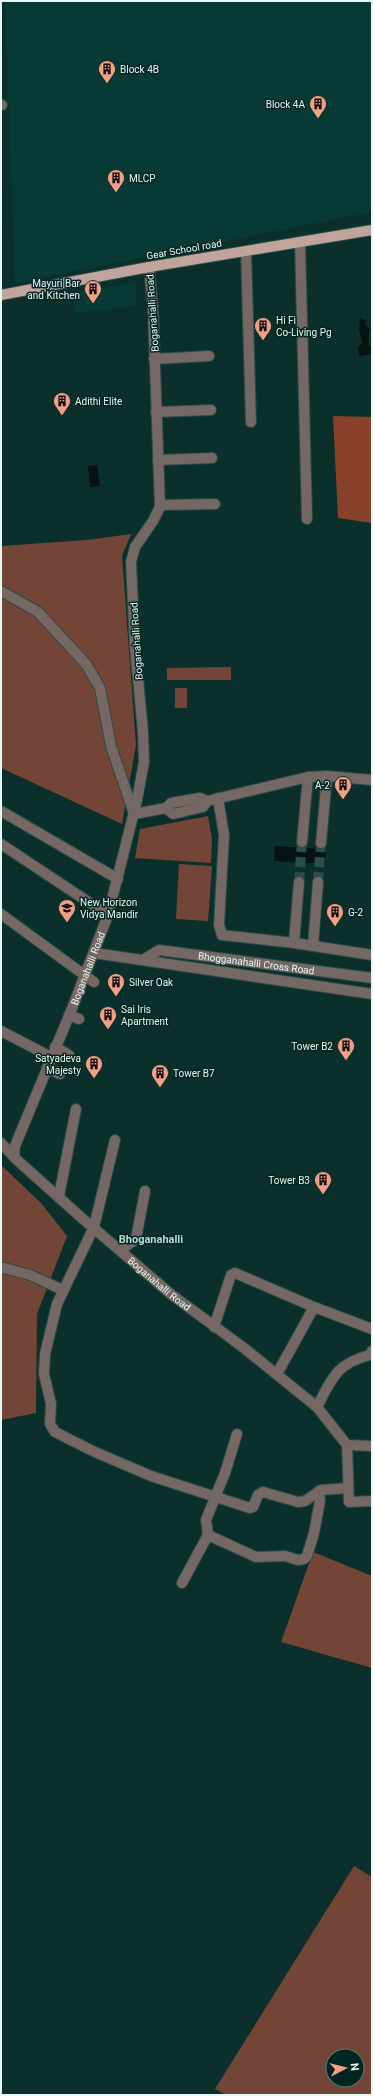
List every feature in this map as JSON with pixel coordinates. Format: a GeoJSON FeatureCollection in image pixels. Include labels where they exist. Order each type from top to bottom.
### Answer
{"type":"FeatureCollection","features":[{"type":"Feature","properties":{"kind":"main road","name":"Gear School road"},"geometry":{"type":"LineString","coordinates":[[1,295],[149,267],[372,230]]}},
{"type":"Feature","properties":{"kind":"street"},"geometry":{"type":"LineString","coordinates":[[300,242],[307,519]]}},
{"type":"Feature","properties":{"kind":"street"},"geometry":{"type":"LineString","coordinates":[[246,251],[251,422]]}},
{"type":"Feature","properties":{"kind":"street","name":"Boganahalli Road"},"geometry":{"type":"LineString","coordinates":[[149,267],[160,505],[153,521],[135,547],[131,562],[135,647],[144,762],[134,814],[108,915],[85,977],[15,1146],[14,1157],[172,1295],[317,1406],[347,1445]]}},
{"type":"Feature","properties":{"kind":"street"},"geometry":{"type":"LineString","coordinates":[[154,359],[209,356]]}},
{"type":"Feature","properties":{"kind":"street"},"geometry":{"type":"LineString","coordinates":[[156,412],[211,410]]}},
{"type":"Feature","properties":{"kind":"street"},"geometry":{"type":"LineString","coordinates":[[158,460],[212,458]]}},
{"type":"Feature","properties":{"kind":"street"},"geometry":{"type":"LineString","coordinates":[[160,505],[215,504]]}},
{"type":"Feature","properties":{"kind":"street"},"geometry":{"type":"LineString","coordinates":[[1,591],[38,612],[89,670],[100,688],[111,746],[134,814],[166,808],[173,814],[203,808],[207,801],[308,777],[327,776],[372,780]]}},
{"type":"Feature","properties":{"kind":"street"},"geometry":{"type":"LineString","coordinates":[[321,843],[327,776]]}},
{"type":"Feature","properties":{"kind":"street"},"geometry":{"type":"LineString","coordinates":[[302,842],[308,777]]}},
{"type":"Feature","properties":{"kind":"street"},"geometry":{"type":"LineString","coordinates":[[218,798],[224,835],[220,931],[222,935],[294,943],[372,955]]}},
{"type":"Feature","properties":{"kind":"street"},"geometry":{"type":"LineString","coordinates":[[1,811],[118,879]]}},
{"type":"Feature","properties":{"kind":"street"},"geometry":{"type":"LineString","coordinates":[[1,844],[108,915]]}},
{"type":"Feature","properties":{"kind":"street"},"geometry":{"type":"LineString","coordinates":[[294,943],[299,882]]}},
{"type":"Feature","properties":{"kind":"street"},"geometry":{"type":"LineString","coordinates":[[314,946],[318,882]]}},
{"type":"Feature","properties":{"kind":"street"},"geometry":{"type":"LineString","coordinates":[[1,914],[85,977],[94,982]]}},
{"type":"Feature","properties":{"kind":"street","name":"Bhogganahalli Cross Road"},"geometry":{"type":"LineString","coordinates":[[143,960],[159,950],[372,978]]}},
{"type":"Feature","properties":{"kind":"street","name":"Bhogganahalli Cross Road"},"geometry":{"type":"LineString","coordinates":[[94,953],[372,994]]}},
{"type":"Feature","properties":{"kind":"street"},"geometry":{"type":"LineString","coordinates":[[69,1015],[79,1019]]}},
{"type":"Feature","properties":{"kind":"street"},"geometry":{"type":"LineString","coordinates":[[1,1030],[51,1057]]}},
{"type":"Feature","properties":{"kind":"street"},"geometry":{"type":"LineString","coordinates":[[55,1048],[69,1055]]}},
{"type":"Feature","properties":{"kind":"street"},"geometry":{"type":"LineString","coordinates":[[47,1068],[60,1074]]}},
{"type":"Feature","properties":{"kind":"street"},"geometry":{"type":"LineString","coordinates":[[58,1196],[76,1109]]}},
{"type":"Feature","properties":{"kind":"street"},"geometry":{"type":"LineString","coordinates":[[115,1140],[94,1227],[63,1290],[52,1320],[45,1354],[44,1374],[51,1404],[52,1428],[55,1432],[95,1452],[144,1473],[250,1508],[253,1506],[258,1494],[263,1492],[298,1502],[305,1501],[319,1491],[348,1488]]}},
{"type":"Feature","properties":{"kind":"street"},"geometry":{"type":"LineString","coordinates":[[1,1144],[14,1157]]}},
{"type":"Feature","properties":{"kind":"street"},"geometry":{"type":"LineString","coordinates":[[121,1250],[136,1239],[145,1191]]}},
{"type":"Feature","properties":{"kind":"street"},"geometry":{"type":"LineString","coordinates":[[1,1267],[30,1275],[63,1290]]}},
{"type":"Feature","properties":{"kind":"street"},"geometry":{"type":"LineString","coordinates":[[214,1327],[231,1275],[235,1273],[314,1307],[372,1329]]}},
{"type":"Feature","properties":{"kind":"street"},"geometry":{"type":"LineString","coordinates":[[277,1374],[314,1307]]}},
{"type":"Feature","properties":{"kind":"street"},"geometry":{"type":"LineString","coordinates":[[317,1406],[335,1372],[355,1359],[370,1355],[372,1351]]}},
{"type":"Feature","properties":{"kind":"street"},"geometry":{"type":"LineString","coordinates":[[182,1583],[208,1535],[206,1520],[225,1473],[237,1434]]}},
{"type":"Feature","properties":{"kind":"street"},"geometry":{"type":"LineString","coordinates":[[372,1446],[347,1445],[349,1502],[372,1501]]}},
{"type":"Feature","properties":{"kind":"street"},"geometry":{"type":"LineString","coordinates":[[208,1535],[256,1557],[265,1558],[285,1556],[298,1560],[304,1559],[307,1556],[314,1533],[320,1501],[319,1491]]}},
{"type":"Feature","properties":{"kind":"shaded area"},"geometry":{"type":"Polygon","coordinates":[[[5,1],[372,1],[372,212],[15,283],[5,1]]]}},
{"type":"Feature","properties":{"kind":"shaded area"},"geometry":{"type":"Polygon","coordinates":[[[135,282],[137,306],[75,313],[73,293],[135,282]]]}},
{"type":"Feature","properties":{"kind":"shaded area"},"geometry":{"type":"Polygon","coordinates":[[[360,318],[366,321],[364,324],[370,329],[368,341],[369,346],[372,346],[372,354],[359,356],[358,347],[362,343],[359,329],[360,318]]]}},
{"type":"Feature","properties":{"kind":"shaded area"},"geometry":{"type":"Polygon","coordinates":[[[333,416],[372,417],[372,523],[338,518],[333,416]]]}},
{"type":"Feature","properties":{"kind":"shaded area"},"geometry":{"type":"Polygon","coordinates":[[[97,465],[100,486],[90,487],[88,466],[97,465]]]}},
{"type":"Feature","properties":{"kind":"shaded area"},"geometry":{"type":"Polygon","coordinates":[[[131,534],[122,556],[136,745],[122,824],[1,768],[1,546],[87,540],[131,534]]]}},
{"type":"Feature","properties":{"kind":"shaded area"},"geometry":{"type":"Polygon","coordinates":[[[231,667],[231,680],[167,680],[167,668],[231,667]]]}},
{"type":"Feature","properties":{"kind":"shaded area"},"geometry":{"type":"Polygon","coordinates":[[[175,688],[187,688],[187,708],[175,708],[175,688]]]}},
{"type":"Feature","properties":{"kind":"shaded area"},"geometry":{"type":"Polygon","coordinates":[[[208,816],[212,839],[211,863],[135,858],[140,829],[208,816]]]}},
{"type":"Feature","properties":{"kind":"shaded area"},"geometry":{"type":"Polygon","coordinates":[[[275,846],[326,849],[325,864],[274,861],[275,846]]]}},
{"type":"Feature","properties":{"kind":"shaded area"},"geometry":{"type":"Polygon","coordinates":[[[179,864],[212,866],[208,921],[176,919],[179,864]]]}},
{"type":"Feature","properties":{"kind":"shaded area"},"geometry":{"type":"Polygon","coordinates":[[[1,1165],[41,1203],[67,1236],[37,1314],[36,1413],[1,1420],[1,1165]]]}},
{"type":"Feature","properties":{"kind":"shaded area"},"geometry":{"type":"Polygon","coordinates":[[[313,1552],[372,1576],[372,1668],[281,1642],[313,1552]]]}},
{"type":"Feature","properties":{"kind":"shaded area"},"geometry":{"type":"Polygon","coordinates":[[[354,1866],[372,1877],[372,2095],[226,2095],[215,2089],[354,1866]]]}},
{"type":"Feature","properties":{"kind":"tunnel"},"geometry":{"type":"LineString","coordinates":[[299,882],[302,842]]}},
{"type":"Feature","properties":{"kind":"tunnel"},"geometry":{"type":"LineString","coordinates":[[318,882],[321,843]]}},
{"type":"Feature","properties":{"kind":"place","name":"Block 4B"},"geometry":{"type":"Point","coordinates":[107,84]}},
{"type":"Feature","properties":{"kind":"place","name":"Block 4A"},"geometry":{"type":"Point","coordinates":[318,119]}},
{"type":"Feature","properties":{"kind":"place","name":"MLCP"},"geometry":{"type":"Point","coordinates":[116,193]}},
{"type":"Feature","properties":{"kind":"place","name":"Mayuri Bar and Kitchen"},"geometry":{"type":"Point","coordinates":[93,304]}},
{"type":"Feature","properties":{"kind":"place","name":"Hi Fi Co-Living Pg"},"geometry":{"type":"Point","coordinates":[263,341]}},
{"type":"Feature","properties":{"kind":"place","name":"Adithi Elite"},"geometry":{"type":"Point","coordinates":[62,416]}},
{"type":"Feature","properties":{"kind":"place","name":"A-2"},"geometry":{"type":"Point","coordinates":[343,800]}},
{"type":"Feature","properties":{"kind":"place","name":"New Horizon Vidya Mandir"},"geometry":{"type":"Point","coordinates":[67,923]}},
{"type":"Feature","properties":{"kind":"place","name":"G-2"},"geometry":{"type":"Point","coordinates":[335,927]}},
{"type":"Feature","properties":{"kind":"place","name":"Silver Oak"},"geometry":{"type":"Point","coordinates":[116,997]}},
{"type":"Feature","properties":{"kind":"place","name":"Sai Iris Apartment"},"geometry":{"type":"Point","coordinates":[108,1030]}},
{"type":"Feature","properties":{"kind":"place","name":"Tower B2"},"geometry":{"type":"Point","coordinates":[346,1061]}},
{"type":"Feature","properties":{"kind":"place","name":"Satyadeva Majesty"},"geometry":{"type":"Point","coordinates":[94,1079]}},
{"type":"Feature","properties":{"kind":"place","name":"Tower B7"},"geometry":{"type":"Point","coordinates":[160,1088]}},
{"type":"Feature","properties":{"kind":"place","name":"Tower B3"},"geometry":{"type":"Point","coordinates":[323,1195]}},
{"type":"Feature","properties":{"kind":"district","name":"Bhoganahalli"},"geometry":{"type":"Point","coordinates":[151,1239]}}]}
